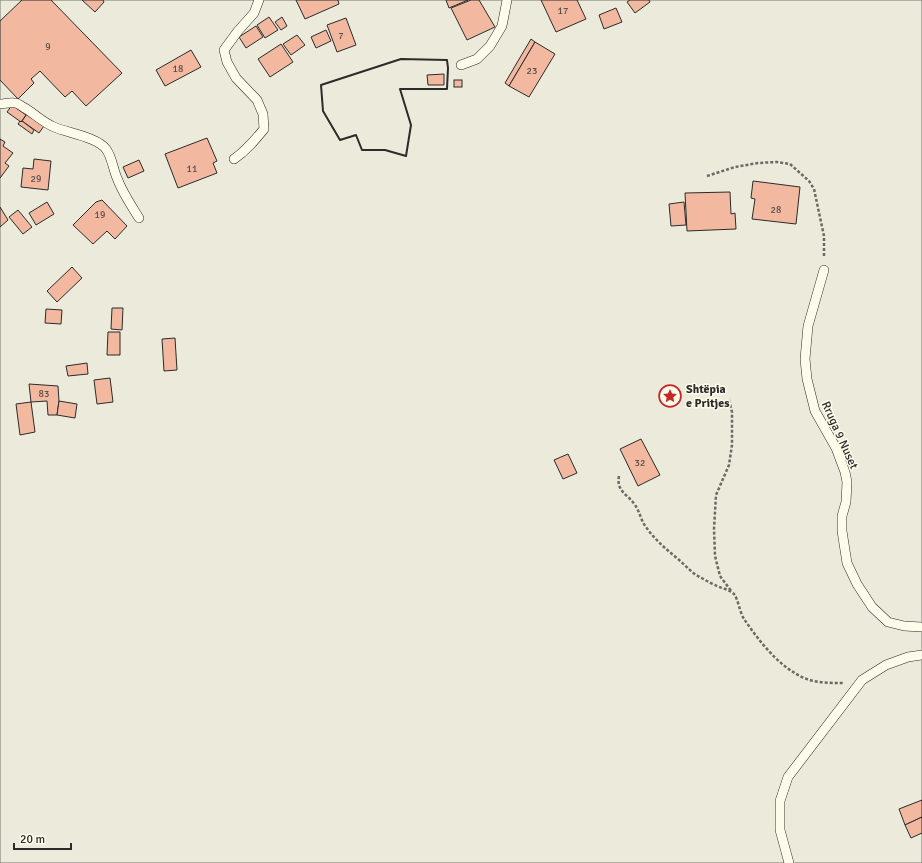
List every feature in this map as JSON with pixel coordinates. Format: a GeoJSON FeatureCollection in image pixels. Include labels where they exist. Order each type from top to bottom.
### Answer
{"type":"FeatureCollection","features":[{"type":"Feature","properties":{"kind":"lane"},"geometry":{"type":"LineString","coordinates":[[234,159],[242,153],[264,129],[263,114],[257,100],[236,78],[227,62],[224,50],[254,13],[259,0]]}},
{"type":"Feature","properties":{"kind":"lane"},"geometry":{"type":"LineString","coordinates":[[461,65],[477,60],[490,46],[502,26],[507,0]]}},
{"type":"Feature","properties":{"kind":"lane"},"geometry":{"type":"LineString","coordinates":[[0,104],[16,103],[52,126],[66,132],[86,137],[106,149],[113,163],[122,189],[139,218]]}},
{"type":"Feature","properties":{"kind":"lane","name":"Rruga 9 Nuset"},"geometry":{"type":"LineString","coordinates":[[824,270],[808,326],[805,359],[806,379],[815,411],[836,448],[845,472],[847,482],[846,502],[842,516],[842,531],[847,564],[857,584],[872,607],[888,622],[904,626],[922,627]]}},
{"type":"Feature","properties":{"kind":"lane"},"geometry":{"type":"LineString","coordinates":[[789,863],[780,830],[780,801],[788,777],[862,680],[886,665],[908,657],[922,655]]}},
{"type":"Feature","properties":{"kind":"path"},"geometry":{"type":"LineString","coordinates":[[707,176],[735,167],[758,163],[777,162],[790,164],[809,181],[814,189],[824,236],[824,270]]}},
{"type":"Feature","properties":{"kind":"path"},"geometry":{"type":"LineString","coordinates":[[729,400],[732,412],[732,445],[729,465],[716,495],[714,536],[715,556],[720,576],[734,594],[744,618],[758,639],[776,659],[787,668],[805,678],[825,683],[850,683]]}},
{"type":"Feature","properties":{"kind":"path"},"geometry":{"type":"LineString","coordinates":[[619,476],[618,482],[620,489],[632,501],[645,526],[659,543],[693,572],[714,585],[734,594]]}},
{"type":"Feature","properties":{"kind":"shaded area"},"geometry":{"type":"Polygon","coordinates":[[[0,0],[922,0],[922,863],[0,863],[0,0]]]}},
{"type":"Feature","properties":{"kind":"building"},"geometry":{"type":"Polygon","coordinates":[[[22,0],[51,0],[122,73],[86,106],[72,91],[65,97],[40,71],[31,79],[34,83],[18,99],[0,80],[0,21],[22,0]]]}},
{"type":"Feature","properties":{"kind":"building"},"geometry":{"type":"Polygon","coordinates":[[[82,0],[103,0],[104,2],[95,12],[82,0]]]}},
{"type":"Feature","properties":{"kind":"building"},"geometry":{"type":"Polygon","coordinates":[[[296,0],[338,0],[339,4],[305,19],[296,0]]]}},
{"type":"Feature","properties":{"kind":"building"},"geometry":{"type":"Polygon","coordinates":[[[446,0],[468,0],[449,8],[446,0]]]}},
{"type":"Feature","properties":{"kind":"building"},"geometry":{"type":"Polygon","coordinates":[[[471,0],[479,0],[495,27],[467,40],[451,8],[471,0]]]}},
{"type":"Feature","properties":{"kind":"building"},"geometry":{"type":"Polygon","coordinates":[[[541,0],[577,0],[586,19],[556,32],[541,0]]]}},
{"type":"Feature","properties":{"kind":"building"},"geometry":{"type":"Polygon","coordinates":[[[630,0],[649,0],[650,2],[635,13],[627,2],[630,0]]]}},
{"type":"Feature","properties":{"kind":"building"},"geometry":{"type":"Polygon","coordinates":[[[616,8],[622,22],[604,29],[599,15],[616,8]]]}},
{"type":"Feature","properties":{"kind":"building"},"geometry":{"type":"Polygon","coordinates":[[[269,17],[278,30],[265,38],[257,25],[269,17]]]}},
{"type":"Feature","properties":{"kind":"building"},"geometry":{"type":"Polygon","coordinates":[[[282,17],[287,26],[281,30],[275,22],[282,17]]]}},
{"type":"Feature","properties":{"kind":"building"},"geometry":{"type":"Polygon","coordinates":[[[346,18],[356,45],[337,52],[327,25],[346,18]]]}},
{"type":"Feature","properties":{"kind":"building"},"geometry":{"type":"Polygon","coordinates":[[[256,26],[263,37],[246,48],[239,37],[256,26]]]}},
{"type":"Feature","properties":{"kind":"building"},"geometry":{"type":"Polygon","coordinates":[[[326,30],[331,41],[316,48],[311,37],[326,30]]]}},
{"type":"Feature","properties":{"kind":"building"},"geometry":{"type":"Polygon","coordinates":[[[297,35],[305,45],[291,55],[283,44],[297,35]]]}},
{"type":"Feature","properties":{"kind":"building"},"geometry":{"type":"Polygon","coordinates":[[[531,39],[535,42],[509,86],[505,83],[531,39]]]}},
{"type":"Feature","properties":{"kind":"building"},"geometry":{"type":"Polygon","coordinates":[[[535,42],[555,54],[529,97],[509,86],[535,42]]]}},
{"type":"Feature","properties":{"kind":"building"},"geometry":{"type":"Polygon","coordinates":[[[281,44],[293,62],[270,77],[258,59],[281,44]]]}},
{"type":"Feature","properties":{"kind":"building"},"geometry":{"type":"Polygon","coordinates":[[[191,50],[201,67],[165,86],[156,70],[191,50]]]}},
{"type":"Feature","properties":{"kind":"building"},"geometry":{"type":"Polygon","coordinates":[[[444,74],[444,85],[428,85],[427,75],[444,74]]]}},
{"type":"Feature","properties":{"kind":"building"},"geometry":{"type":"Polygon","coordinates":[[[454,80],[462,80],[462,87],[454,87],[454,80]]]}},
{"type":"Feature","properties":{"kind":"building"},"geometry":{"type":"Polygon","coordinates":[[[12,105],[26,115],[21,122],[7,112],[12,105]]]}},
{"type":"Feature","properties":{"kind":"building"},"geometry":{"type":"Polygon","coordinates":[[[27,114],[44,126],[39,133],[22,121],[27,114]]]}},
{"type":"Feature","properties":{"kind":"building"},"geometry":{"type":"Polygon","coordinates":[[[20,121],[34,130],[32,134],[18,124],[20,121]]]}},
{"type":"Feature","properties":{"kind":"building"},"geometry":{"type":"Polygon","coordinates":[[[207,138],[217,161],[213,163],[217,173],[178,188],[165,154],[207,138]]]}},
{"type":"Feature","properties":{"kind":"building"},"geometry":{"type":"Polygon","coordinates":[[[0,139],[5,142],[3,146],[13,153],[5,163],[9,166],[0,178],[0,139]]]}},
{"type":"Feature","properties":{"kind":"building"},"geometry":{"type":"Polygon","coordinates":[[[34,159],[51,161],[48,190],[21,187],[23,168],[33,169],[34,159]]]}},
{"type":"Feature","properties":{"kind":"building"},"geometry":{"type":"Polygon","coordinates":[[[139,160],[144,171],[128,178],[123,167],[139,160]]]}},
{"type":"Feature","properties":{"kind":"building"},"geometry":{"type":"Polygon","coordinates":[[[753,181],[800,187],[796,224],[752,219],[755,199],[751,198],[753,181]]]}},
{"type":"Feature","properties":{"kind":"building"},"geometry":{"type":"Polygon","coordinates":[[[730,192],[731,214],[735,213],[736,229],[687,231],[685,193],[730,192]]]}},
{"type":"Feature","properties":{"kind":"building"},"geometry":{"type":"Polygon","coordinates":[[[102,200],[127,226],[115,239],[107,231],[93,244],[73,225],[96,202],[102,200]]]}},
{"type":"Feature","properties":{"kind":"building"},"geometry":{"type":"Polygon","coordinates":[[[47,202],[54,214],[36,225],[29,213],[47,202]]]}},
{"type":"Feature","properties":{"kind":"building"},"geometry":{"type":"Polygon","coordinates":[[[684,202],[686,225],[671,226],[669,204],[684,202]]]}},
{"type":"Feature","properties":{"kind":"building"},"geometry":{"type":"Polygon","coordinates":[[[0,207],[8,220],[0,227],[0,207]]]}},
{"type":"Feature","properties":{"kind":"building"},"geometry":{"type":"Polygon","coordinates":[[[18,210],[32,227],[23,234],[9,217],[18,210]]]}},
{"type":"Feature","properties":{"kind":"building"},"geometry":{"type":"Polygon","coordinates":[[[72,267],[82,278],[57,302],[47,291],[72,267]]]}},
{"type":"Feature","properties":{"kind":"building"},"geometry":{"type":"Polygon","coordinates":[[[112,308],[123,308],[122,330],[111,329],[112,308]]]}},
{"type":"Feature","properties":{"kind":"building"},"geometry":{"type":"Polygon","coordinates":[[[46,309],[62,310],[61,324],[45,323],[46,309]]]}},
{"type":"Feature","properties":{"kind":"building"},"geometry":{"type":"Polygon","coordinates":[[[108,332],[120,332],[120,355],[107,355],[108,332]]]}},
{"type":"Feature","properties":{"kind":"building"},"geometry":{"type":"Polygon","coordinates":[[[175,338],[177,370],[164,371],[162,339],[175,338]]]}},
{"type":"Feature","properties":{"kind":"building"},"geometry":{"type":"Polygon","coordinates":[[[87,363],[88,374],[68,376],[66,366],[87,363]]]}},
{"type":"Feature","properties":{"kind":"building"},"geometry":{"type":"Polygon","coordinates":[[[110,378],[113,402],[97,404],[94,380],[110,378]]]}},
{"type":"Feature","properties":{"kind":"building"},"geometry":{"type":"Polygon","coordinates":[[[29,384],[58,386],[59,401],[57,415],[48,415],[47,401],[31,402],[29,384]]]}},
{"type":"Feature","properties":{"kind":"building"},"geometry":{"type":"Polygon","coordinates":[[[59,401],[77,404],[75,418],[57,415],[59,401]]]}},
{"type":"Feature","properties":{"kind":"building"},"geometry":{"type":"Polygon","coordinates":[[[31,402],[35,432],[20,435],[16,404],[31,402]]]}},
{"type":"Feature","properties":{"kind":"building"},"geometry":{"type":"Polygon","coordinates":[[[641,439],[660,475],[638,486],[620,449],[641,439]]]}},
{"type":"Feature","properties":{"kind":"building"},"geometry":{"type":"Polygon","coordinates":[[[568,454],[577,473],[563,479],[554,460],[568,454]]]}},
{"type":"Feature","properties":{"kind":"building"},"geometry":{"type":"Polygon","coordinates":[[[922,800],[922,817],[905,825],[899,809],[922,800]]]}},
{"type":"Feature","properties":{"kind":"building"},"geometry":{"type":"Polygon","coordinates":[[[922,817],[922,833],[911,838],[905,825],[922,817]]]}},
{"type":"Feature","properties":{"kind":"wall"},"geometry":{"type":"LineString","coordinates":[[401,59],[447,60],[448,68],[447,89],[400,89],[411,125],[406,156],[385,150],[362,150],[356,135],[340,140],[323,111],[321,85],[401,59]]}},
{"type":"Feature","properties":{"kind":"place","name":"Shtëpia e Pritjes"},"geometry":{"type":"Point","coordinates":[670,396]}}]}
